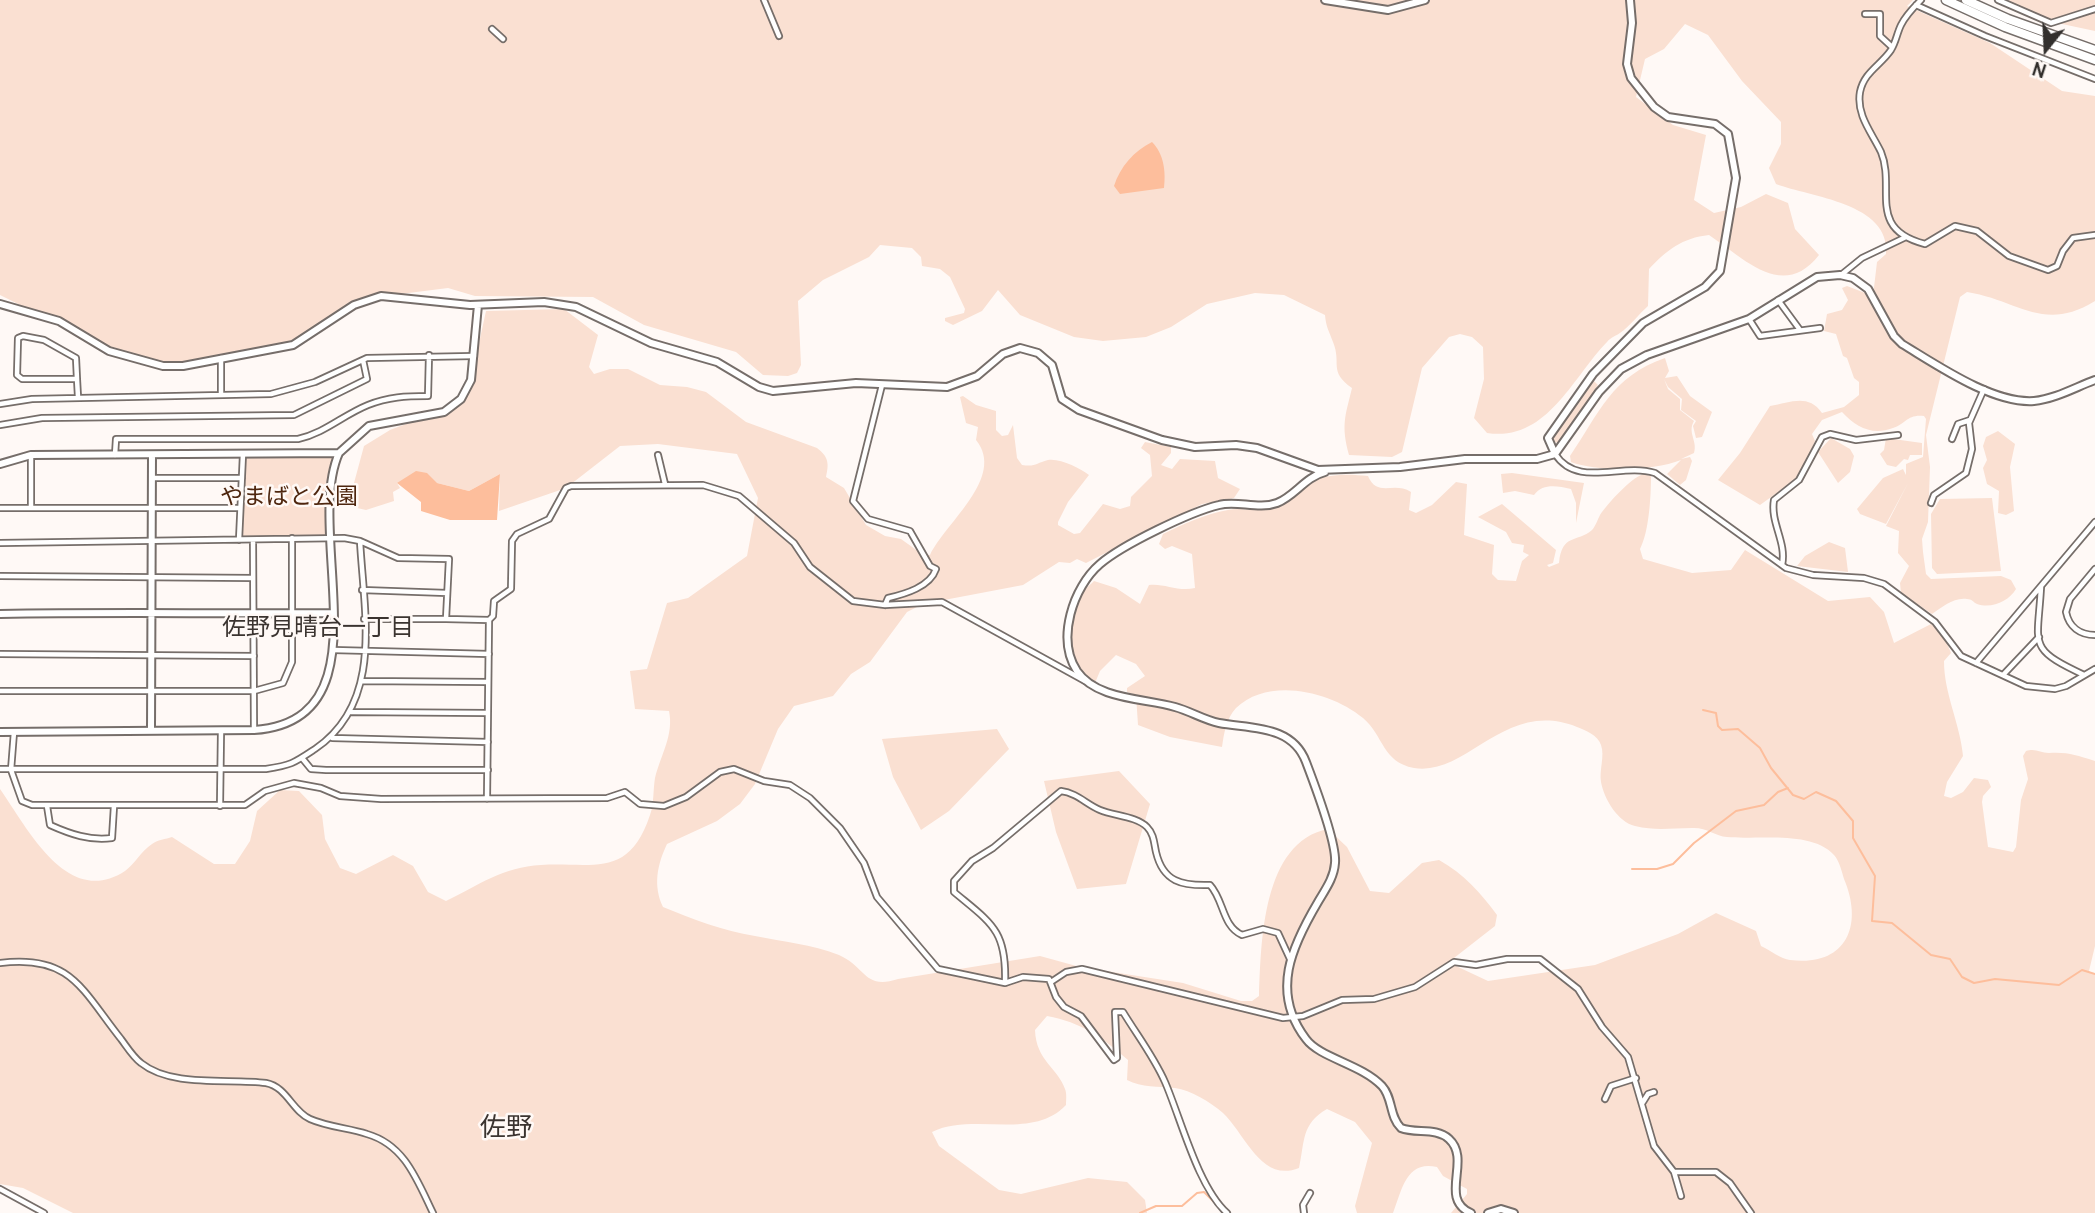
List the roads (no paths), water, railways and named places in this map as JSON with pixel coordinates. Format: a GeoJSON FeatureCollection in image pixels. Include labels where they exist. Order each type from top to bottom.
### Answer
{"type":"FeatureCollection","features":[{"type":"Feature","properties":{"kind":"highway"},"geometry":{"type":"LineString","coordinates":[[1946,0],[2005,27],[2095,60]]}},
{"type":"Feature","properties":{"kind":"highway"},"geometry":{"type":"LineString","coordinates":[[1966,0],[2008,19],[2095,50]]}},
{"type":"Feature","properties":{"kind":"street"},"geometry":{"type":"LineString","coordinates":[[764,0],[779,36]]}},
{"type":"Feature","properties":{"kind":"street"},"geometry":{"type":"LineString","coordinates":[[1325,0],[1388,10],[1425,0]]}},
{"type":"Feature","properties":{"kind":"street"},"geometry":{"type":"LineString","coordinates":[[1630,0],[1633,23],[1627,64],[1631,78],[1654,107],[1668,117],[1715,124],[1728,134],[1736,178],[1725,250],[1720,271],[1712,282],[1643,323],[1593,374],[1548,438],[1555,454],[1563,465],[1580,472],[1636,468],[1655,473],[1782,565],[1800,573],[1864,578],[1884,584],[1935,622],[1961,656],[2026,686],[2055,689],[2095,669]]}},
{"type":"Feature","properties":{"kind":"street"},"geometry":{"type":"LineString","coordinates":[[1921,0],[1902,23],[1892,47],[1865,79],[1860,104],[1868,132],[1884,163],[1886,210],[1906,237],[1925,244],[1955,226],[1966,228],[1983,235],[2009,256],[2048,270],[2057,266],[2063,251],[2073,238],[2095,235]]}},
{"type":"Feature","properties":{"kind":"street"},"geometry":{"type":"LineString","coordinates":[[1998,0],[2051,23],[2095,9]]}},
{"type":"Feature","properties":{"kind":"street"},"geometry":{"type":"LineString","coordinates":[[1916,5],[1985,36],[2095,79]]}},
{"type":"Feature","properties":{"kind":"street"},"geometry":{"type":"LineString","coordinates":[[1865,14],[1880,14],[1880,36],[1892,47]]}},
{"type":"Feature","properties":{"kind":"street"},"geometry":{"type":"LineString","coordinates":[[492,29],[503,39]]}},
{"type":"Feature","properties":{"kind":"street"},"geometry":{"type":"LineString","coordinates":[[1840,275],[1862,258],[1906,237]]}},
{"type":"Feature","properties":{"kind":"street"},"geometry":{"type":"LineString","coordinates":[[0,304],[59,320],[109,351],[145,363],[183,366],[293,345],[368,298],[381,296],[478,305],[536,301],[576,307],[651,343],[717,362],[752,383],[774,391],[856,383],[947,387],[962,384],[977,376],[1011,350],[1029,349],[1052,365],[1062,399],[1079,410],[1182,445],[1246,446],[1318,470],[1465,459],[1537,459],[1555,454],[1603,386],[1621,369],[1647,355],[1749,319],[1817,277],[1840,275],[1853,278],[1868,289],[1902,344],[1984,389],[2005,397],[2031,401],[2095,380]]}},
{"type":"Feature","properties":{"kind":"street"},"geometry":{"type":"LineString","coordinates":[[1778,300],[1800,330]]}},
{"type":"Feature","properties":{"kind":"street"},"geometry":{"type":"LineString","coordinates":[[0,732],[254,730],[284,726],[302,718],[322,692],[333,650],[329,537],[333,466],[339,453],[369,426],[444,412],[454,406],[467,391],[475,356],[478,305]]}},
{"type":"Feature","properties":{"kind":"street"},"geometry":{"type":"LineString","coordinates":[[1749,319],[1760,336],[1820,328]]}},
{"type":"Feature","properties":{"kind":"street"},"geometry":{"type":"LineString","coordinates":[[77,379],[22,379],[18,375],[18,338],[23,336],[44,340],[67,352],[77,362],[78,397]]}},
{"type":"Feature","properties":{"kind":"street"},"geometry":{"type":"LineString","coordinates":[[0,404],[32,399],[78,397],[271,394],[298,388],[363,360],[429,355],[475,356]]}},
{"type":"Feature","properties":{"kind":"street"},"geometry":{"type":"LineString","coordinates":[[115,456],[116,439],[298,439],[318,435],[366,406],[394,396],[428,396],[429,355]]}},
{"type":"Feature","properties":{"kind":"street"},"geometry":{"type":"LineString","coordinates":[[221,358],[222,395]]}},
{"type":"Feature","properties":{"kind":"street"},"geometry":{"type":"LineString","coordinates":[[0,425],[43,418],[294,415],[367,379],[363,360]]}},
{"type":"Feature","properties":{"kind":"street"},"geometry":{"type":"LineString","coordinates":[[882,384],[853,502],[868,520],[910,531],[930,566],[936,569],[933,578],[907,594],[888,598],[885,605]]}},
{"type":"Feature","properties":{"kind":"street"},"geometry":{"type":"LineString","coordinates":[[1931,503],[1934,495],[1966,473],[1972,449],[1970,420],[1984,389]]}},
{"type":"Feature","properties":{"kind":"street"},"geometry":{"type":"LineString","coordinates":[[1952,439],[1958,424],[1970,420]]}},
{"type":"Feature","properties":{"kind":"street"},"geometry":{"type":"LineString","coordinates":[[1782,565],[1784,552],[1775,522],[1774,500],[1799,480],[1822,438],[1830,434],[1856,440],[1898,435]]}},
{"type":"Feature","properties":{"kind":"street"},"geometry":{"type":"LineString","coordinates":[[0,464],[31,455],[339,453]]}},
{"type":"Feature","properties":{"kind":"street"},"geometry":{"type":"LineString","coordinates":[[239,540],[243,454]]}},
{"type":"Feature","properties":{"kind":"street"},"geometry":{"type":"LineString","coordinates":[[31,455],[31,508]]}},
{"type":"Feature","properties":{"kind":"street"},"geometry":{"type":"LineString","coordinates":[[151,731],[149,612],[152,455]]}},
{"type":"Feature","properties":{"kind":"street"},"geometry":{"type":"LineString","coordinates":[[658,455],[665,484]]}},
{"type":"Feature","properties":{"kind":"street"},"geometry":{"type":"LineString","coordinates":[[1092,684],[1077,670],[1073,661],[1068,629],[1077,595],[1098,566],[1113,554],[1200,512],[1232,503],[1278,503],[1315,474],[1335,470]]}},
{"type":"Feature","properties":{"kind":"street"},"geometry":{"type":"LineString","coordinates":[[152,478],[242,478]]}},
{"type":"Feature","properties":{"kind":"street"},"geometry":{"type":"LineString","coordinates":[[487,799],[489,620],[493,616],[496,597],[508,593],[511,589],[512,541],[517,534],[549,519],[566,488],[703,485],[739,496],[794,543],[810,567],[853,601],[885,605],[942,602],[1102,691],[1174,707],[1216,723],[1278,733],[1288,738],[1302,752],[1334,849],[1335,866],[1328,885],[1299,933],[1290,958],[1286,995],[1294,1017],[1309,1043],[1355,1066],[1384,1088],[1392,1115],[1401,1128],[1434,1132],[1449,1139],[1458,1156],[1454,1190],[1462,1208],[1471,1213]]}},
{"type":"Feature","properties":{"kind":"street"},"geometry":{"type":"LineString","coordinates":[[0,508],[240,508]]}},
{"type":"Feature","properties":{"kind":"street"},"geometry":{"type":"LineString","coordinates":[[1976,663],[2095,523]]}},
{"type":"Feature","properties":{"kind":"street"},"geometry":{"type":"LineString","coordinates":[[0,543],[329,537],[360,541],[398,558],[449,559],[446,619]]}},
{"type":"Feature","properties":{"kind":"street"},"geometry":{"type":"LineString","coordinates":[[0,691],[254,691],[283,683],[290,670],[292,538]]}},
{"type":"Feature","properties":{"kind":"street"},"geometry":{"type":"LineString","coordinates":[[253,540],[254,730]]}},
{"type":"Feature","properties":{"kind":"street"},"geometry":{"type":"LineString","coordinates":[[0,769],[221,770],[267,769],[294,765],[331,738],[351,712],[361,681],[365,651],[360,541]]}},
{"type":"Feature","properties":{"kind":"street"},"geometry":{"type":"LineString","coordinates":[[2095,569],[2070,599],[2066,612],[2074,628],[2085,635],[2095,635]]}},
{"type":"Feature","properties":{"kind":"street"},"geometry":{"type":"LineString","coordinates":[[0,576],[253,578]]}},
{"type":"Feature","properties":{"kind":"street"},"geometry":{"type":"LineString","coordinates":[[2041,587],[2040,647],[2048,657],[2085,675]]}},
{"type":"Feature","properties":{"kind":"street"},"geometry":{"type":"LineString","coordinates":[[362,590],[447,593]]}},
{"type":"Feature","properties":{"kind":"street"},"geometry":{"type":"LineString","coordinates":[[0,614],[149,612],[254,616],[332,613]]}},
{"type":"Feature","properties":{"kind":"street"},"geometry":{"type":"LineString","coordinates":[[364,619],[489,620]]}},
{"type":"Feature","properties":{"kind":"street"},"geometry":{"type":"LineString","coordinates":[[2003,675],[2039,637]]}},
{"type":"Feature","properties":{"kind":"street"},"geometry":{"type":"LineString","coordinates":[[333,650],[489,654]]}},
{"type":"Feature","properties":{"kind":"street"},"geometry":{"type":"LineString","coordinates":[[0,654],[254,656]]}},
{"type":"Feature","properties":{"kind":"street"},"geometry":{"type":"LineString","coordinates":[[361,681],[488,682]]}},
{"type":"Feature","properties":{"kind":"street"},"geometry":{"type":"LineString","coordinates":[[351,712],[488,713]]}},
{"type":"Feature","properties":{"kind":"street"},"geometry":{"type":"LineString","coordinates":[[220,806],[221,731]]}},
{"type":"Feature","properties":{"kind":"street"},"geometry":{"type":"LineString","coordinates":[[14,732],[10,770],[22,801],[47,806],[245,805],[265,791],[294,783],[321,788],[340,796],[607,798],[625,792],[640,804],[664,806],[686,797],[720,772],[734,769],[764,781],[790,785],[810,798],[840,828],[864,863],[877,897],[938,969],[1005,983],[1039,976],[1051,982],[1056,997],[1064,1007],[1080,1016],[1114,1060],[1117,1058],[1115,1012],[1119,1009],[1124,1012],[1165,1081],[1199,1169],[1218,1203],[1227,1213]]}},
{"type":"Feature","properties":{"kind":"street"},"geometry":{"type":"LineString","coordinates":[[331,738],[488,742]]}},
{"type":"Feature","properties":{"kind":"street"},"geometry":{"type":"LineString","coordinates":[[302,758],[311,769],[335,771],[488,770]]}},
{"type":"Feature","properties":{"kind":"street"},"geometry":{"type":"LineString","coordinates":[[1005,983],[1001,943],[993,927],[982,912],[954,892],[954,881],[972,861],[993,848],[1061,791],[1070,792],[1099,809],[1150,829],[1163,872],[1175,882],[1186,886],[1210,885],[1216,891],[1231,928],[1242,935],[1264,929],[1278,933],[1290,958]]}},
{"type":"Feature","properties":{"kind":"street"},"geometry":{"type":"LineString","coordinates":[[47,806],[50,825],[81,837],[105,839],[112,838],[114,833],[114,806]]}},
{"type":"Feature","properties":{"kind":"street"},"geometry":{"type":"LineString","coordinates":[[0,962],[26,959],[44,962],[68,975],[92,999],[140,1062],[152,1070],[217,1083],[271,1084],[279,1088],[298,1111],[310,1119],[388,1143],[402,1154],[433,1213]]}},
{"type":"Feature","properties":{"kind":"street"},"geometry":{"type":"LineString","coordinates":[[1051,982],[1066,972],[1082,969],[1283,1018],[1294,1017],[1342,1000],[1374,999],[1415,988],[1454,962],[1476,965],[1507,959],[1541,959],[1578,989],[1602,1027],[1628,1057],[1654,1146],[1674,1172],[1681,1196]]}},
{"type":"Feature","properties":{"kind":"street"},"geometry":{"type":"LineString","coordinates":[[1605,1099],[1611,1086],[1636,1078]]}},
{"type":"Feature","properties":{"kind":"street"},"geometry":{"type":"LineString","coordinates":[[1642,1102],[1648,1094],[1654,1092]]}},
{"type":"Feature","properties":{"kind":"street"},"geometry":{"type":"LineString","coordinates":[[1674,1172],[1716,1172],[1730,1183],[1751,1213]]}},
{"type":"Feature","properties":{"kind":"street"},"geometry":{"type":"LineString","coordinates":[[0,1189],[44,1213]]}},
{"type":"Feature","properties":{"kind":"street"},"geometry":{"type":"LineString","coordinates":[[1304,1213],[1303,1205],[1310,1193]]}},
{"type":"Feature","properties":{"kind":"street"},"geometry":{"type":"LineString","coordinates":[[1488,1213],[1501,1209],[1514,1213]]}},
{"type":"Feature","properties":{"kind":"waterway"},"geometry":{"type":"LineString","coordinates":[[1703,710],[1716,713],[1718,726],[1722,730],[1738,729],[1760,748],[1771,768],[1793,795],[1804,799],[1816,792],[1836,801],[1853,821],[1853,838],[1875,876],[1872,921],[1892,923],[1931,955],[1950,959],[1962,977],[1974,983],[1995,979],[2059,985],[2082,970],[2095,974]]}},
{"type":"Feature","properties":{"kind":"waterway"},"geometry":{"type":"LineString","coordinates":[[1632,869],[1657,869],[1673,864],[1694,843],[1736,811],[1764,805],[1778,792],[1788,788]]}},
{"type":"Feature","properties":{"kind":"waterway"},"geometry":{"type":"LineString","coordinates":[[1140,1213],[1156,1206],[1182,1206],[1197,1193],[1204,1192],[1214,1202]]}},
{"type":"Feature","properties":{"kind":"district","name":"佐野見晴台一丁目"},"geometry":{"type":"Point","coordinates":[318,628]}},
{"type":"Feature","properties":{"kind":"district","name":"佐野"},"geometry":{"type":"Point","coordinates":[506,1128]}},
{"type":"Feature","properties":{"kind":"park label","name":"やまばと公園"},"geometry":{"type":"Point","coordinates":[289,497]}}]}
